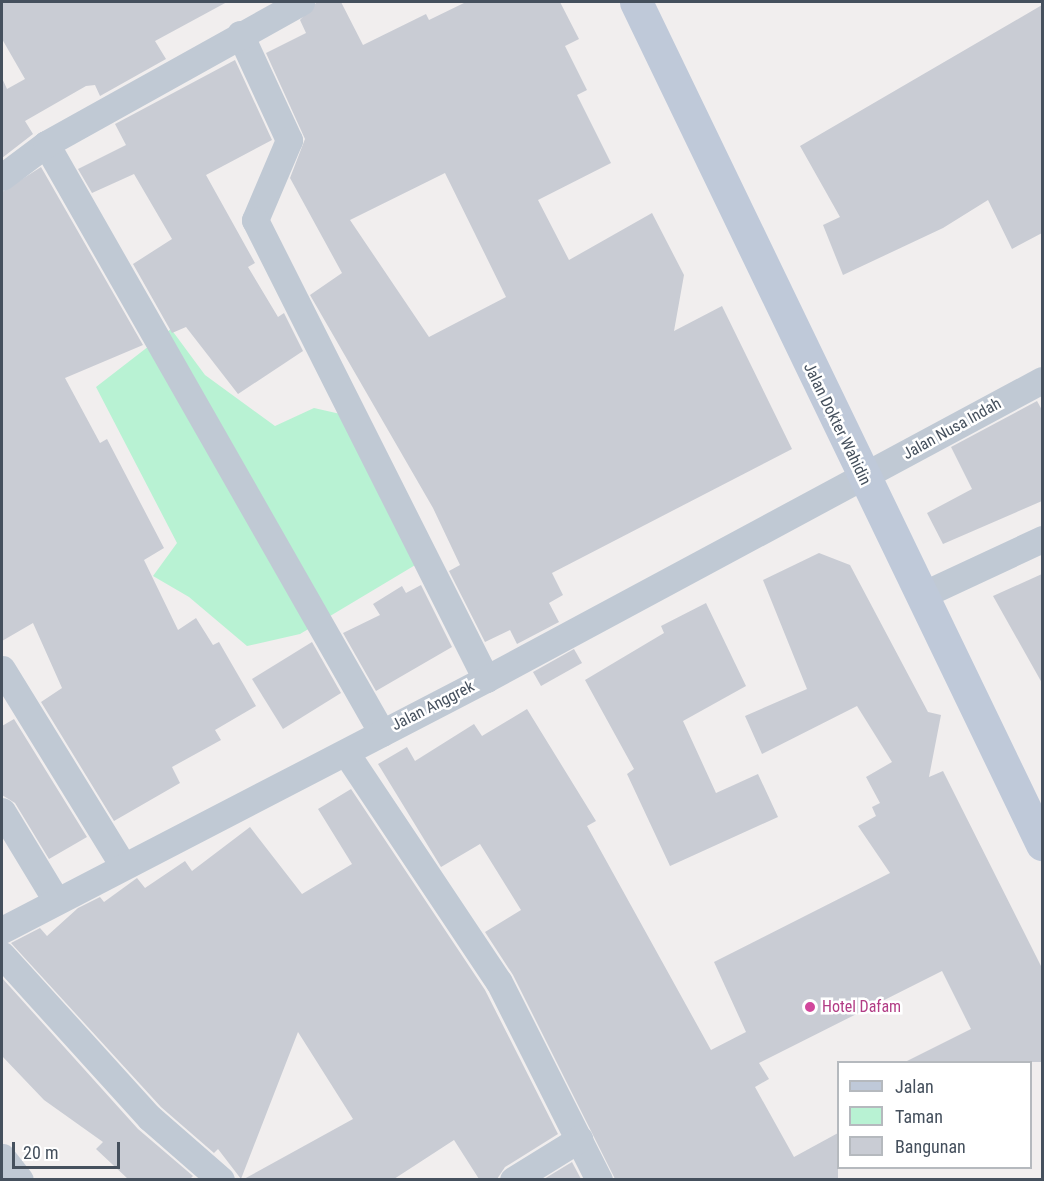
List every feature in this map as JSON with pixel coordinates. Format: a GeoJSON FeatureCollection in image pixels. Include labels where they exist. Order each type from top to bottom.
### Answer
{"type":"FeatureCollection","features":[{"type":"Feature","properties":{"kind":"street"},"geometry":{"type":"LineString","coordinates":[[2,177],[46,144],[301,2]]}},
{"type":"Feature","properties":{"kind":"street","name":"Jalan Dokter Wahidin"},"geometry":{"type":"LineString","coordinates":[[636,2],[862,478],[1042,844]]}},
{"type":"Feature","properties":{"kind":"street"},"geometry":{"type":"LineString","coordinates":[[240,34],[289,140],[256,213],[257,224],[486,679]]}},
{"type":"Feature","properties":{"kind":"street"},"geometry":{"type":"LineString","coordinates":[[46,144],[382,733]]}},
{"type":"Feature","properties":{"kind":"street","name":"Jalan Nusa Indah"},"geometry":{"type":"LineString","coordinates":[[862,478],[1042,380]]}},
{"type":"Feature","properties":{"kind":"street","name":"Jalan Anggrek"},"geometry":{"type":"LineString","coordinates":[[2,930],[56,900],[346,753],[862,478]]}},
{"type":"Feature","properties":{"kind":"street"},"geometry":{"type":"LineString","coordinates":[[920,596],[1042,539]]}},
{"type":"Feature","properties":{"kind":"street"},"geometry":{"type":"LineString","coordinates":[[2,669],[123,866]]}},
{"type":"Feature","properties":{"kind":"street"},"geometry":{"type":"LineString","coordinates":[[346,753],[499,982],[599,1179]]}},
{"type":"Feature","properties":{"kind":"street"},"geometry":{"type":"LineString","coordinates":[[2,811],[56,900]]}},
{"type":"Feature","properties":{"kind":"street"},"geometry":{"type":"LineString","coordinates":[[2,955],[150,1118],[221,1179]]}},
{"type":"Feature","properties":{"kind":"street"},"geometry":{"type":"LineString","coordinates":[[513,1179],[579,1139]]}},
{"type":"Feature","properties":{"kind":"street"},"geometry":{"type":"LineString","coordinates":[[2,1157],[20,1179]]}},
{"type":"Feature","properties":{"kind":"green space"},"geometry":{"type":"Polygon","coordinates":[[[171,329],[205,375],[275,426],[314,408],[358,418],[422,561],[300,634],[247,646],[189,597],[153,576],[177,543],[96,387],[171,329]]]}},
{"type":"Feature","properties":{"kind":"building"},"geometry":{"type":"Polygon","coordinates":[[[2,2],[227,2],[155,41],[166,59],[100,96],[95,85],[86,86],[25,121],[33,134],[2,158],[2,78],[7,89],[25,79],[2,39],[2,2]]]}},
{"type":"Feature","properties":{"kind":"building"},"geometry":{"type":"Polygon","coordinates":[[[317,2],[341,2],[363,45],[426,14],[429,20],[466,2],[560,2],[579,39],[565,46],[587,90],[577,95],[611,163],[538,200],[569,260],[652,213],[684,275],[674,331],[722,306],[792,449],[552,573],[563,595],[549,603],[559,622],[517,644],[510,630],[485,642],[449,571],[460,565],[433,508],[310,295],[342,273],[290,178],[305,139],[266,53],[306,33],[300,20],[317,2]],[[445,173],[350,220],[429,337],[506,297],[445,173]]]}},
{"type":"Feature","properties":{"kind":"building"},"geometry":{"type":"Polygon","coordinates":[[[1042,5],[1042,233],[1012,249],[988,200],[943,228],[843,275],[823,225],[840,217],[800,146],[1042,5]]]}},
{"type":"Feature","properties":{"kind":"building"},"geometry":{"type":"Polygon","coordinates":[[[235,60],[272,140],[206,175],[255,263],[248,267],[278,317],[284,313],[303,351],[238,394],[186,327],[172,333],[133,264],[172,239],[134,174],[92,193],[78,169],[126,145],[115,124],[235,60]]]}},
{"type":"Feature","properties":{"kind":"building"},"geometry":{"type":"Polygon","coordinates":[[[41,167],[143,345],[65,378],[100,443],[107,439],[164,548],[144,560],[178,630],[196,618],[213,645],[219,642],[256,706],[215,730],[221,740],[172,767],[180,783],[114,821],[41,702],[62,688],[33,623],[2,641],[2,192],[41,167]]]}},
{"type":"Feature","properties":{"kind":"building"},"geometry":{"type":"Polygon","coordinates":[[[1037,401],[1042,410],[1042,501],[943,544],[927,513],[972,489],[951,447],[1037,401]]]}},
{"type":"Feature","properties":{"kind":"building"},"geometry":{"type":"Polygon","coordinates":[[[819,553],[850,565],[928,712],[941,715],[929,777],[943,771],[1042,968],[1042,1062],[907,1061],[971,1029],[942,971],[759,1063],[769,1079],[755,1087],[794,1157],[837,1134],[838,1179],[615,1179],[513,975],[485,932],[521,910],[480,844],[441,867],[378,764],[407,747],[415,761],[474,724],[482,736],[527,709],[596,821],[587,826],[711,1050],[746,1032],[714,962],[890,873],[858,826],[876,816],[872,807],[880,803],[866,777],[892,762],[857,706],[762,754],[745,716],[807,689],[763,580],[819,553]]]}},
{"type":"Feature","properties":{"kind":"building"},"geometry":{"type":"Polygon","coordinates":[[[1042,574],[1042,683],[993,596],[1042,574]]]}},
{"type":"Feature","properties":{"kind":"building"},"geometry":{"type":"Polygon","coordinates":[[[421,585],[452,647],[376,691],[343,633],[380,615],[373,604],[402,586],[406,593],[421,585]]]}},
{"type":"Feature","properties":{"kind":"building"},"geometry":{"type":"Polygon","coordinates":[[[706,603],[746,686],[683,721],[716,793],[758,774],[778,817],[670,866],[627,774],[634,769],[585,680],[664,633],[661,626],[706,603]]]}},
{"type":"Feature","properties":{"kind":"building"},"geometry":{"type":"Polygon","coordinates":[[[312,642],[341,693],[283,729],[252,679],[312,642]]]}},
{"type":"Feature","properties":{"kind":"building"},"geometry":{"type":"Polygon","coordinates":[[[574,649],[582,663],[541,686],[533,672],[574,649]]]}},
{"type":"Feature","properties":{"kind":"building"},"geometry":{"type":"Polygon","coordinates":[[[14,719],[87,837],[49,859],[15,803],[2,795],[2,726],[14,719]]]}},
{"type":"Feature","properties":{"kind":"building"},"geometry":{"type":"Polygon","coordinates":[[[351,789],[485,990],[558,1134],[505,1167],[497,1179],[479,1179],[454,1140],[394,1179],[244,1179],[353,1119],[298,1032],[241,1179],[218,1149],[214,1153],[161,1107],[11,943],[40,928],[47,936],[78,908],[100,897],[104,902],[137,878],[145,888],[185,861],[192,871],[250,827],[302,894],[352,864],[318,809],[351,789]]]}},
{"type":"Feature","properties":{"kind":"building"},"geometry":{"type":"Polygon","coordinates":[[[2,978],[138,1129],[193,1176],[190,1179],[128,1179],[96,1149],[103,1142],[44,1100],[2,1056],[2,978]]]}},
{"type":"Feature","properties":{"kind":"building"},"geometry":{"type":"Polygon","coordinates":[[[572,1162],[581,1179],[544,1179],[572,1162]]]}},
{"type":"Feature","properties":{"kind":"place","name":"Hotel Dafam"},"geometry":{"type":"Point","coordinates":[810,1007]}}]}
